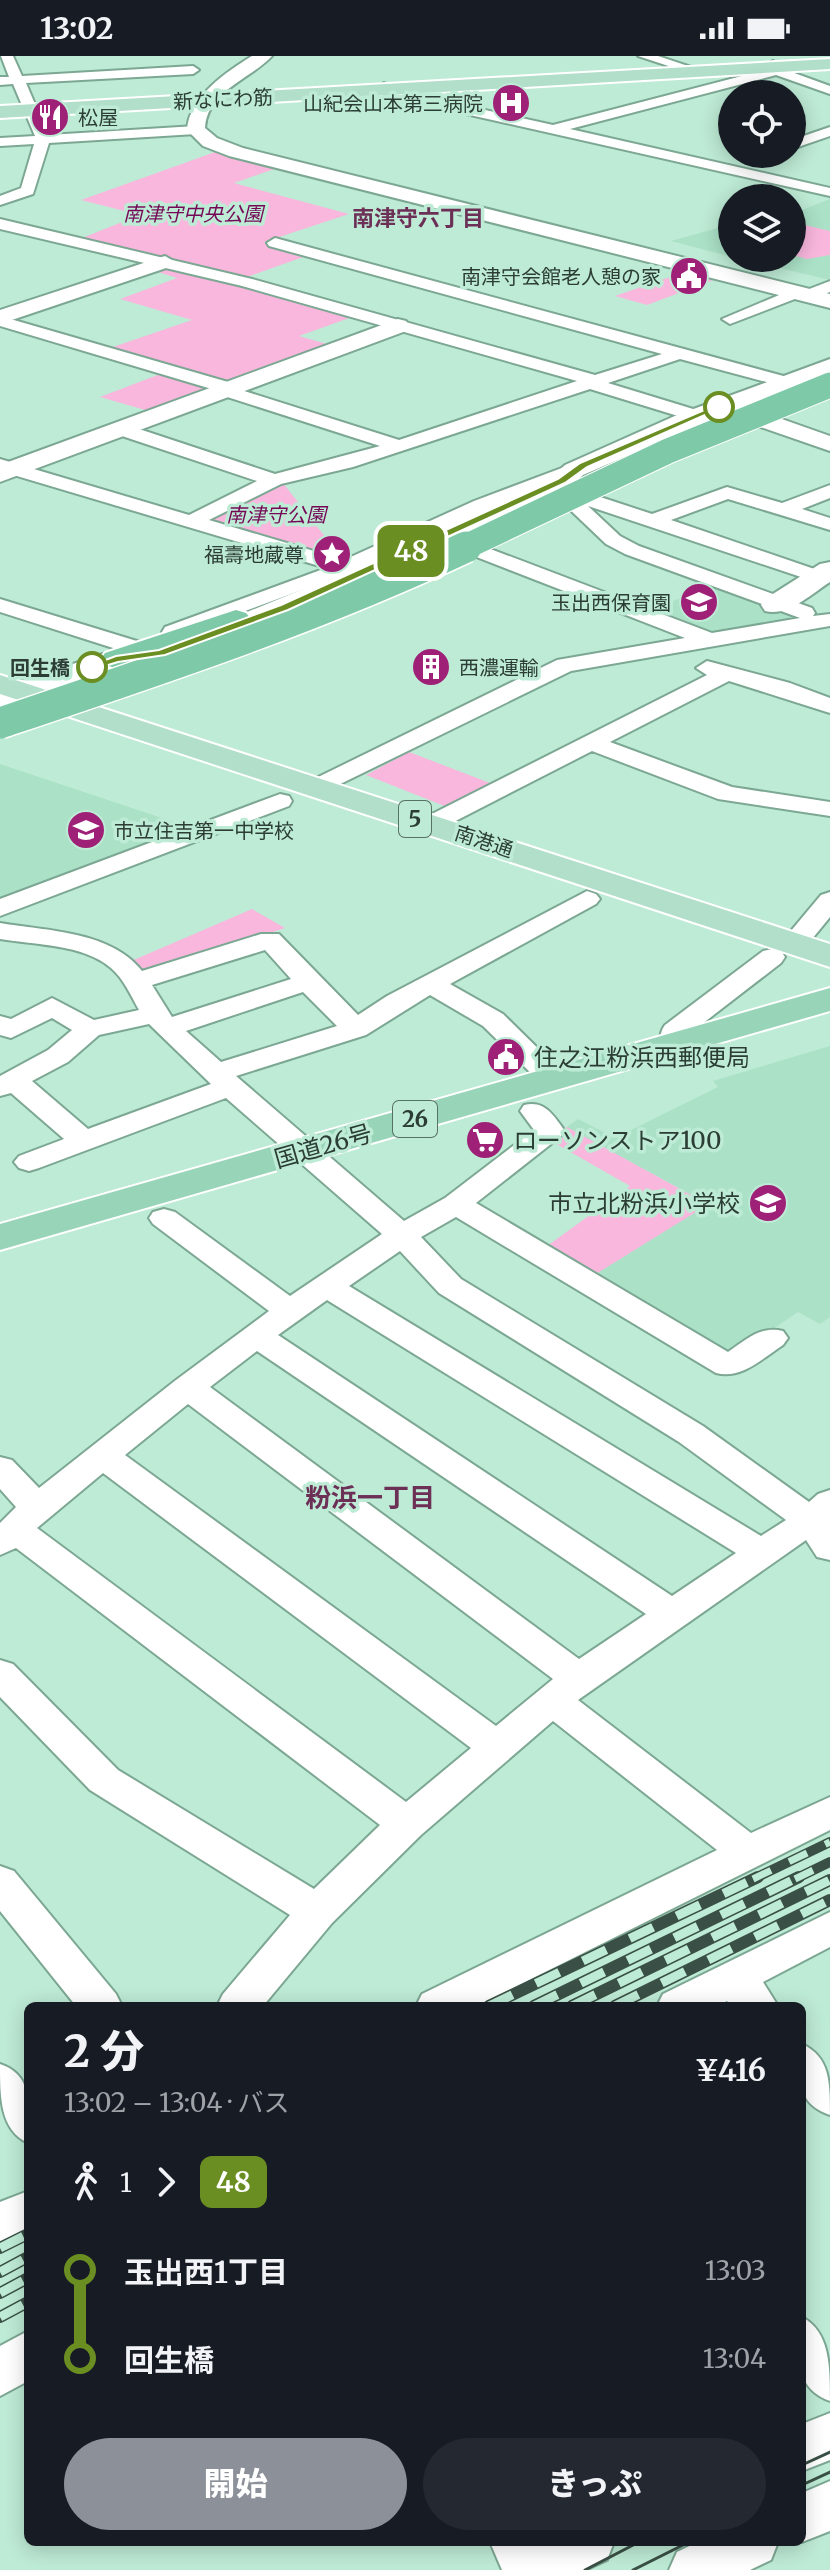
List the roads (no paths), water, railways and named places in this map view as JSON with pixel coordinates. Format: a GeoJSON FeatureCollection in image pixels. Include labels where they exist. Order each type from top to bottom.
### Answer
{"type":"FeatureCollection","features":[{"type":"Feature","properties":{"kind":"highway"},"geometry":{"type":"LineString","coordinates":[[124,653],[186,637],[356,571],[569,473],[688,424],[828,391]]}},
{"type":"Feature","properties":{"kind":"highway"},"geometry":{"type":"LineString","coordinates":[[5,708],[199,657],[310,616],[425,566],[668,451],[828,391]]}},
{"type":"Feature","properties":{"kind":"highway"},"geometry":{"type":"LineString","coordinates":[[5,708],[195,647],[297,609],[688,424]]}},
{"type":"Feature","properties":{"kind":"highway","name":"国道26号"},"geometry":{"type":"LineString","coordinates":[[544,1095],[675,1045],[830,999]]}},
{"type":"Feature","properties":{"kind":"highway","name":"国道26号"},"geometry":{"type":"LineString","coordinates":[[0,1237],[314,1162],[544,1095],[830,1026]]}},
{"type":"Feature","properties":{"kind":"highway","name":"国道26号"},"geometry":{"type":"LineString","coordinates":[[0,1264],[164,1218],[314,1162]]}},
{"type":"Feature","properties":{"kind":"main road","name":"新なにわ筋"},"geometry":{"type":"LineString","coordinates":[[0,111],[830,63]]}},
{"type":"Feature","properties":{"kind":"main road","name":"南港通"},"geometry":{"type":"LineString","coordinates":[[5,708],[67,706],[431,824],[783,950],[830,976]]}},
{"type":"Feature","properties":{"kind":"main road","name":"南港通"},"geometry":{"type":"LineString","coordinates":[[5,708],[280,801],[587,899],[783,950],[830,956]]}},
{"type":"Feature","properties":{"kind":"street"},"geometry":{"type":"LineString","coordinates":[[0,201],[28,191],[43,139],[7,56]]}},
{"type":"Feature","properties":{"kind":"street"},"geometry":{"type":"LineString","coordinates":[[0,81],[193,70],[184,56]]}},
{"type":"Feature","properties":{"kind":"street"},"geometry":{"type":"LineString","coordinates":[[264,56],[233,75],[195,121],[196,130],[210,142],[236,152],[830,301]]}},
{"type":"Feature","properties":{"kind":"street"},"geometry":{"type":"LineString","coordinates":[[644,56],[698,71]]}},
{"type":"Feature","properties":{"kind":"street"},"geometry":{"type":"LineString","coordinates":[[552,129],[776,67],[830,90]]}},
{"type":"Feature","properties":{"kind":"street"},"geometry":{"type":"LineString","coordinates":[[386,88],[390,93],[830,192]]}},
{"type":"Feature","properties":{"kind":"street"},"geometry":{"type":"LineString","coordinates":[[0,142],[196,130]]}},
{"type":"Feature","properties":{"kind":"street"},"geometry":{"type":"LineString","coordinates":[[806,140],[830,131]]}},
{"type":"Feature","properties":{"kind":"street"},"geometry":{"type":"LineString","coordinates":[[806,144],[830,150]]}},
{"type":"Feature","properties":{"kind":"street"},"geometry":{"type":"LineString","coordinates":[[0,224],[246,282],[592,382],[688,424]]}},
{"type":"Feature","properties":{"kind":"street"},"geometry":{"type":"LineString","coordinates":[[0,240],[26,230]]}},
{"type":"Feature","properties":{"kind":"street"},"geometry":{"type":"LineString","coordinates":[[275,243],[785,382]]}},
{"type":"Feature","properties":{"kind":"street"},"geometry":{"type":"LineString","coordinates":[[246,282],[320,256]]}},
{"type":"Feature","properties":{"kind":"street"},"geometry":{"type":"LineString","coordinates":[[0,319],[165,262]]}},
{"type":"Feature","properties":{"kind":"street"},"geometry":{"type":"LineString","coordinates":[[730,319],[830,286]]}},
{"type":"Feature","properties":{"kind":"street"},"geometry":{"type":"LineString","coordinates":[[0,319],[397,445]]}},
{"type":"Feature","properties":{"kind":"street"},"geometry":{"type":"LineString","coordinates":[[5,470],[123,430],[398,326]]}},
{"type":"Feature","properties":{"kind":"street"},"geometry":{"type":"LineString","coordinates":[[190,522],[274,480],[316,472],[681,353]]}},
{"type":"Feature","properties":{"kind":"street"},"geometry":{"type":"LineString","coordinates":[[67,706],[203,664],[286,633],[473,549],[722,406],[830,366]]}},
{"type":"Feature","properties":{"kind":"street"},"geometry":{"type":"LineString","coordinates":[[5,708],[124,653],[346,567],[481,505],[575,489],[763,421],[828,391]]}},
{"type":"Feature","properties":{"kind":"street"},"geometry":{"type":"LineString","coordinates":[[722,406],[830,444]]}},
{"type":"Feature","properties":{"kind":"street"},"geometry":{"type":"LineString","coordinates":[[123,430],[274,480]]}},
{"type":"Feature","properties":{"kind":"street"},"geometry":{"type":"LineString","coordinates":[[5,470],[346,567]]}},
{"type":"Feature","properties":{"kind":"street"},"geometry":{"type":"LineString","coordinates":[[0,605],[124,653],[161,652],[289,606],[562,481],[654,520],[825,573]]}},
{"type":"Feature","properties":{"kind":"street"},"geometry":{"type":"LineString","coordinates":[[575,489],[613,540],[632,550],[775,605],[828,620]]}},
{"type":"Feature","properties":{"kind":"street"},"geometry":{"type":"LineString","coordinates":[[786,509],[830,491]]}},
{"type":"Feature","properties":{"kind":"street"},"geometry":{"type":"LineString","coordinates":[[654,520],[727,493],[830,524]]}},
{"type":"Feature","properties":{"kind":"street"},"geometry":{"type":"LineString","coordinates":[[473,549],[714,642]]}},
{"type":"Feature","properties":{"kind":"street"},"geometry":{"type":"LineString","coordinates":[[775,605],[825,573]]}},
{"type":"Feature","properties":{"kind":"street"},"geometry":{"type":"LineString","coordinates":[[316,787],[565,665],[714,642],[828,620]]}},
{"type":"Feature","properties":{"kind":"street"},"geometry":{"type":"LineString","coordinates":[[658,651],[725,674],[782,688],[830,706]]}},
{"type":"Feature","properties":{"kind":"street"},"geometry":{"type":"LineString","coordinates":[[431,824],[725,674]]}},
{"type":"Feature","properties":{"kind":"street"},"geometry":{"type":"LineString","coordinates":[[593,743],[727,794],[830,809]]}},
{"type":"Feature","properties":{"kind":"street"},"geometry":{"type":"LineString","coordinates":[[0,908],[280,801]]}},
{"type":"Feature","properties":{"kind":"street"},"geometry":{"type":"LineString","coordinates":[[29,1162],[224,1080],[356,1029],[431,984],[587,899]]}},
{"type":"Feature","properties":{"kind":"street"},"geometry":{"type":"LineString","coordinates":[[675,1045],[675,1031],[783,950],[830,900]]}},
{"type":"Feature","properties":{"kind":"street"},"geometry":{"type":"LineString","coordinates":[[0,931],[95,951],[119,962],[161,1022],[314,1162],[402,1235],[450,1286],[691,1434],[823,1523],[762,1553],[565,1689],[407,1824],[317,1911],[241,2002]]}},
{"type":"Feature","properties":{"kind":"street"},"geometry":{"type":"LineString","coordinates":[[135,982],[270,940],[356,1029]]}},
{"type":"Feature","properties":{"kind":"street"},"geometry":{"type":"LineString","coordinates":[[84,1141],[6,1083],[58,1056],[90,1029],[161,1022],[308,982]]}},
{"type":"Feature","properties":{"kind":"street"},"geometry":{"type":"LineString","coordinates":[[17,1527],[188,1387],[290,1311],[402,1235],[456,1204],[550,1131],[544,1095],[493,1020],[431,984]]}},
{"type":"Feature","properties":{"kind":"street"},"geometry":{"type":"LineString","coordinates":[[0,1024],[11,1030],[52,1006],[90,1029]]}},
{"type":"Feature","properties":{"kind":"street"},"geometry":{"type":"LineString","coordinates":[[456,1204],[728,1366],[772,1338]]}},
{"type":"Feature","properties":{"kind":"street"},"geometry":{"type":"LineString","coordinates":[[164,1218],[290,1311]]}},
{"type":"Feature","properties":{"kind":"street"},"geometry":{"type":"LineString","coordinates":[[327,1286],[762,1553]]}},
{"type":"Feature","properties":{"kind":"street"},"geometry":{"type":"LineString","coordinates":[[257,1336],[672,1614]]}},
{"type":"Feature","properties":{"kind":"street"},"geometry":{"type":"LineString","coordinates":[[188,1387],[565,1689],[749,1853]]}},
{"type":"Feature","properties":{"kind":"street"},"geometry":{"type":"LineString","coordinates":[[104,1457],[497,1747]]}},
{"type":"Feature","properties":{"kind":"street"},"geometry":{"type":"LineString","coordinates":[[0,1468],[17,1527],[407,1824]]}},
{"type":"Feature","properties":{"kind":"street"},"geometry":{"type":"LineString","coordinates":[[0,1674],[104,1780],[317,1911]]}},
{"type":"Feature","properties":{"kind":"street"},"geometry":{"type":"LineString","coordinates":[[445,2002],[830,1812]]}},
{"type":"Feature","properties":{"kind":"street"},"geometry":{"type":"LineString","coordinates":[[0,1882],[98,2002]]}},
{"type":"Feature","properties":{"kind":"street"},"geometry":{"type":"LineString","coordinates":[[697,2002],[745,1992],[830,1928]]}},
{"type":"Feature","properties":{"kind":"street"},"geometry":{"type":"LineString","coordinates":[[806,2067],[830,2096]]}},
{"type":"Feature","properties":{"kind":"street"},"geometry":{"type":"LineString","coordinates":[[0,2082],[24,2118]]}},
{"type":"Feature","properties":{"kind":"street"},"geometry":{"type":"LineString","coordinates":[[0,2224],[24,2213]]}},
{"type":"Feature","properties":{"kind":"street"},"geometry":{"type":"LineString","coordinates":[[806,2345],[830,2379]]}},
{"type":"Feature","properties":{"kind":"street"},"geometry":{"type":"LineString","coordinates":[[0,2374],[24,2356]]}},
{"type":"Feature","properties":{"kind":"street"},"geometry":{"type":"LineString","coordinates":[[806,2446],[830,2436]]}},
{"type":"Feature","properties":{"kind":"street"},"geometry":{"type":"LineString","coordinates":[[806,2516],[830,2505]]}},
{"type":"Feature","properties":{"kind":"street"},"geometry":{"type":"LineString","coordinates":[[517,2546],[530,2570],[581,2546]]}},
{"type":"Feature","properties":{"kind":"street"},"geometry":{"type":"LineString","coordinates":[[695,2570],[745,2546]]}},
{"type":"Feature","properties":{"kind":"tram line"},"geometry":{"type":"LineString","coordinates":[[806,2463],[830,2452]]}},
{"type":"Feature","properties":{"kind":"tram line"},"geometry":{"type":"LineString","coordinates":[[806,2483],[830,2472]]}},
{"type":"Feature","properties":{"kind":"tram line"},"geometry":{"type":"LineString","coordinates":[[585,2570],[631,2546]]}},
{"type":"Feature","properties":{"kind":"tram line"},"geometry":{"type":"LineString","coordinates":[[633,2570],[681,2546]]}},
{"type":"Feature","properties":{"kind":"railway"},"geometry":{"type":"LineString","coordinates":[[753,1879],[830,1842]]}},
{"type":"Feature","properties":{"kind":"railway"},"geometry":{"type":"LineString","coordinates":[[795,1879],[830,1862]]}},
{"type":"Feature","properties":{"kind":"railway"},"geometry":{"type":"LineString","coordinates":[[497,2002],[758,1877]]}},
{"type":"Feature","properties":{"kind":"railway"},"geometry":{"type":"LineString","coordinates":[[542,2002],[799,1877]]}},
{"type":"Feature","properties":{"kind":"railway"},"geometry":{"type":"LineString","coordinates":[[580,2002],[830,1880]]}},
{"type":"Feature","properties":{"kind":"railway"},"geometry":{"type":"LineString","coordinates":[[623,2002],[830,1900]]}},
{"type":"Feature","properties":{"kind":"railway"},"geometry":{"type":"LineString","coordinates":[[0,2248],[24,2236]]}},
{"type":"Feature","properties":{"kind":"railway"},"geometry":{"type":"LineString","coordinates":[[0,2272],[24,2259]]}},
{"type":"Feature","properties":{"kind":"railway"},"geometry":{"type":"LineString","coordinates":[[0,2293],[24,2280]]}},
{"type":"Feature","properties":{"kind":"railway"},"geometry":{"type":"LineString","coordinates":[[0,2317],[24,2304]]}},
{"type":"Feature","properties":{"kind":"place","name":"山紀会山本第三病院"},"geometry":{"type":"Point","coordinates":[511,103]}},
{"type":"Feature","properties":{"kind":"place","name":"松屋"},"geometry":{"type":"Point","coordinates":[50,117]}},
{"type":"Feature","properties":{"kind":"place","name":"南津守会館老人憩の家"},"geometry":{"type":"Point","coordinates":[689,276]}},
{"type":"Feature","properties":{"kind":"place","name":"福壽地蔵尊"},"geometry":{"type":"Point","coordinates":[332,554]}},
{"type":"Feature","properties":{"kind":"place","name":"玉出西保育園"},"geometry":{"type":"Point","coordinates":[699,602]}},
{"type":"Feature","properties":{"kind":"place","name":"回生橋"},"geometry":{"type":"Point","coordinates":[92,667]}},
{"type":"Feature","properties":{"kind":"place","name":"西濃運輸"},"geometry":{"type":"Point","coordinates":[431,667]}},
{"type":"Feature","properties":{"kind":"place","name":"市立住吉第一中学校"},"geometry":{"type":"Point","coordinates":[86,830]}},
{"type":"Feature","properties":{"kind":"place","name":"住之江粉浜西郵便局"},"geometry":{"type":"Point","coordinates":[506,1057]}},
{"type":"Feature","properties":{"kind":"place","name":"ローソンストア100"},"geometry":{"type":"Point","coordinates":[485,1140]}},
{"type":"Feature","properties":{"kind":"place","name":"市立北粉浜小学校"},"geometry":{"type":"Point","coordinates":[768,1203]}},
{"type":"Feature","properties":{"kind":"district","name":"南津守六丁目"},"geometry":{"type":"Point","coordinates":[418,218]}},
{"type":"Feature","properties":{"kind":"district","name":"粉浜一丁目"},"geometry":{"type":"Point","coordinates":[370,1497]}},
{"type":"Feature","properties":{"kind":"park label","name":"南津守中央公園"},"geometry":{"type":"Point","coordinates":[193,213]}},
{"type":"Feature","properties":{"kind":"park label","name":"南津守公園"},"geometry":{"type":"Point","coordinates":[276,514]}}]}
